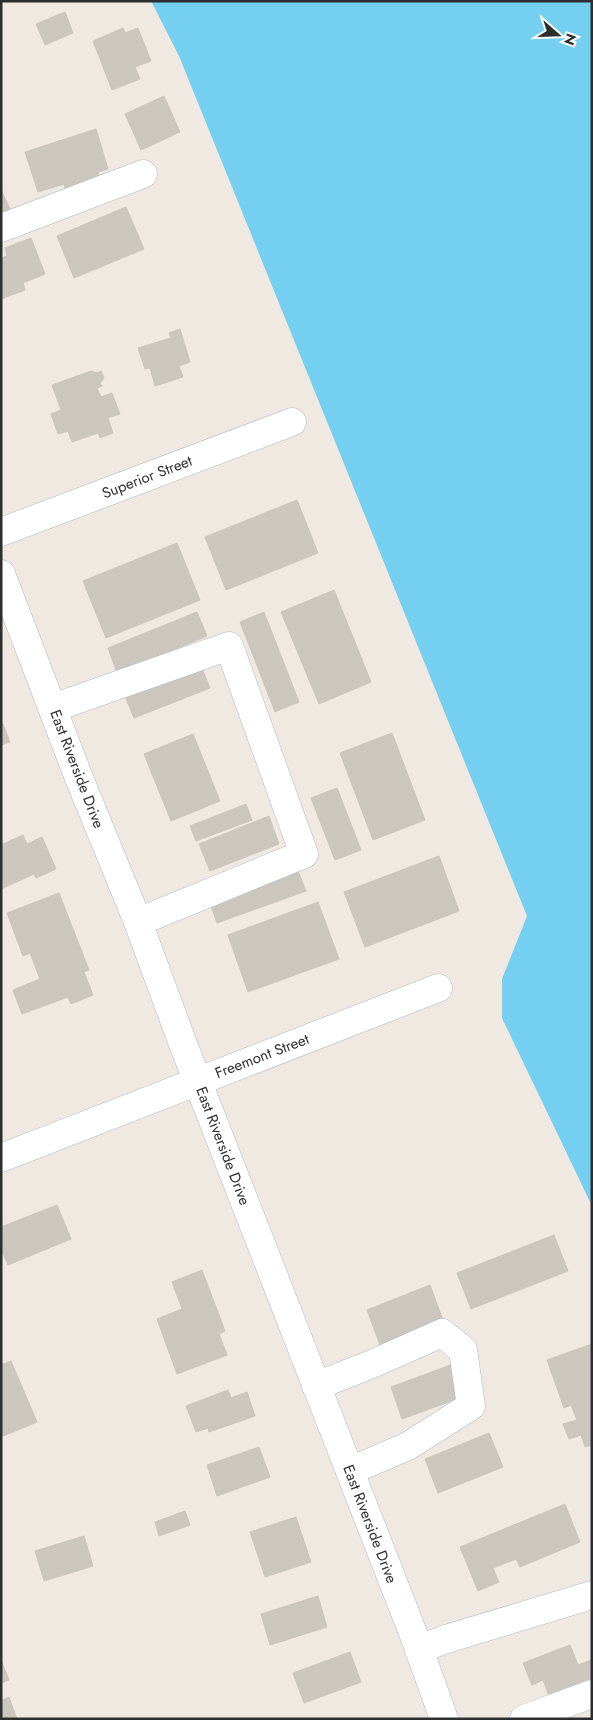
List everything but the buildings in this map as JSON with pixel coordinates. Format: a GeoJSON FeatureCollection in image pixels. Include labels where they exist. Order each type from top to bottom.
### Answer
{"type":"FeatureCollection","features":[{"type":"Feature","properties":{"kind":"street"},"geometry":{"type":"LineString","coordinates":[[1,228],[143,174]]}},
{"type":"Feature","properties":{"kind":"street","name":"Superior Street"},"geometry":{"type":"LineString","coordinates":[[1,532],[292,422]]}},
{"type":"Feature","properties":{"kind":"street","name":"East Riverside Drive"},"geometry":{"type":"LineString","coordinates":[[1,574],[79,778],[138,922],[444,1719]]}},
{"type":"Feature","properties":{"kind":"street"},"geometry":{"type":"LineString","coordinates":[[53,708],[229,646],[304,854],[138,922]]}},
{"type":"Feature","properties":{"kind":"street","name":"Freemont Street"},"geometry":{"type":"LineString","coordinates":[[1,1158],[438,988]]}},
{"type":"Feature","properties":{"kind":"street"},"geometry":{"type":"LineString","coordinates":[[316,1386],[442,1333],[463,1350],[471,1406],[408,1446],[350,1471]]}},
{"type":"Feature","properties":{"kind":"street"},"geometry":{"type":"LineString","coordinates":[[419,1650],[443,1640],[592,1595]]}},
{"type":"Feature","properties":{"kind":"street"},"geometry":{"type":"LineString","coordinates":[[524,1719],[592,1694]]}},
{"type":"Feature","properties":{"kind":"water"},"geometry":{"type":"Polygon","coordinates":[[[151,1],[592,1],[592,1206],[502,1018],[502,979],[527,916],[179,56],[151,1]]]}}]}
